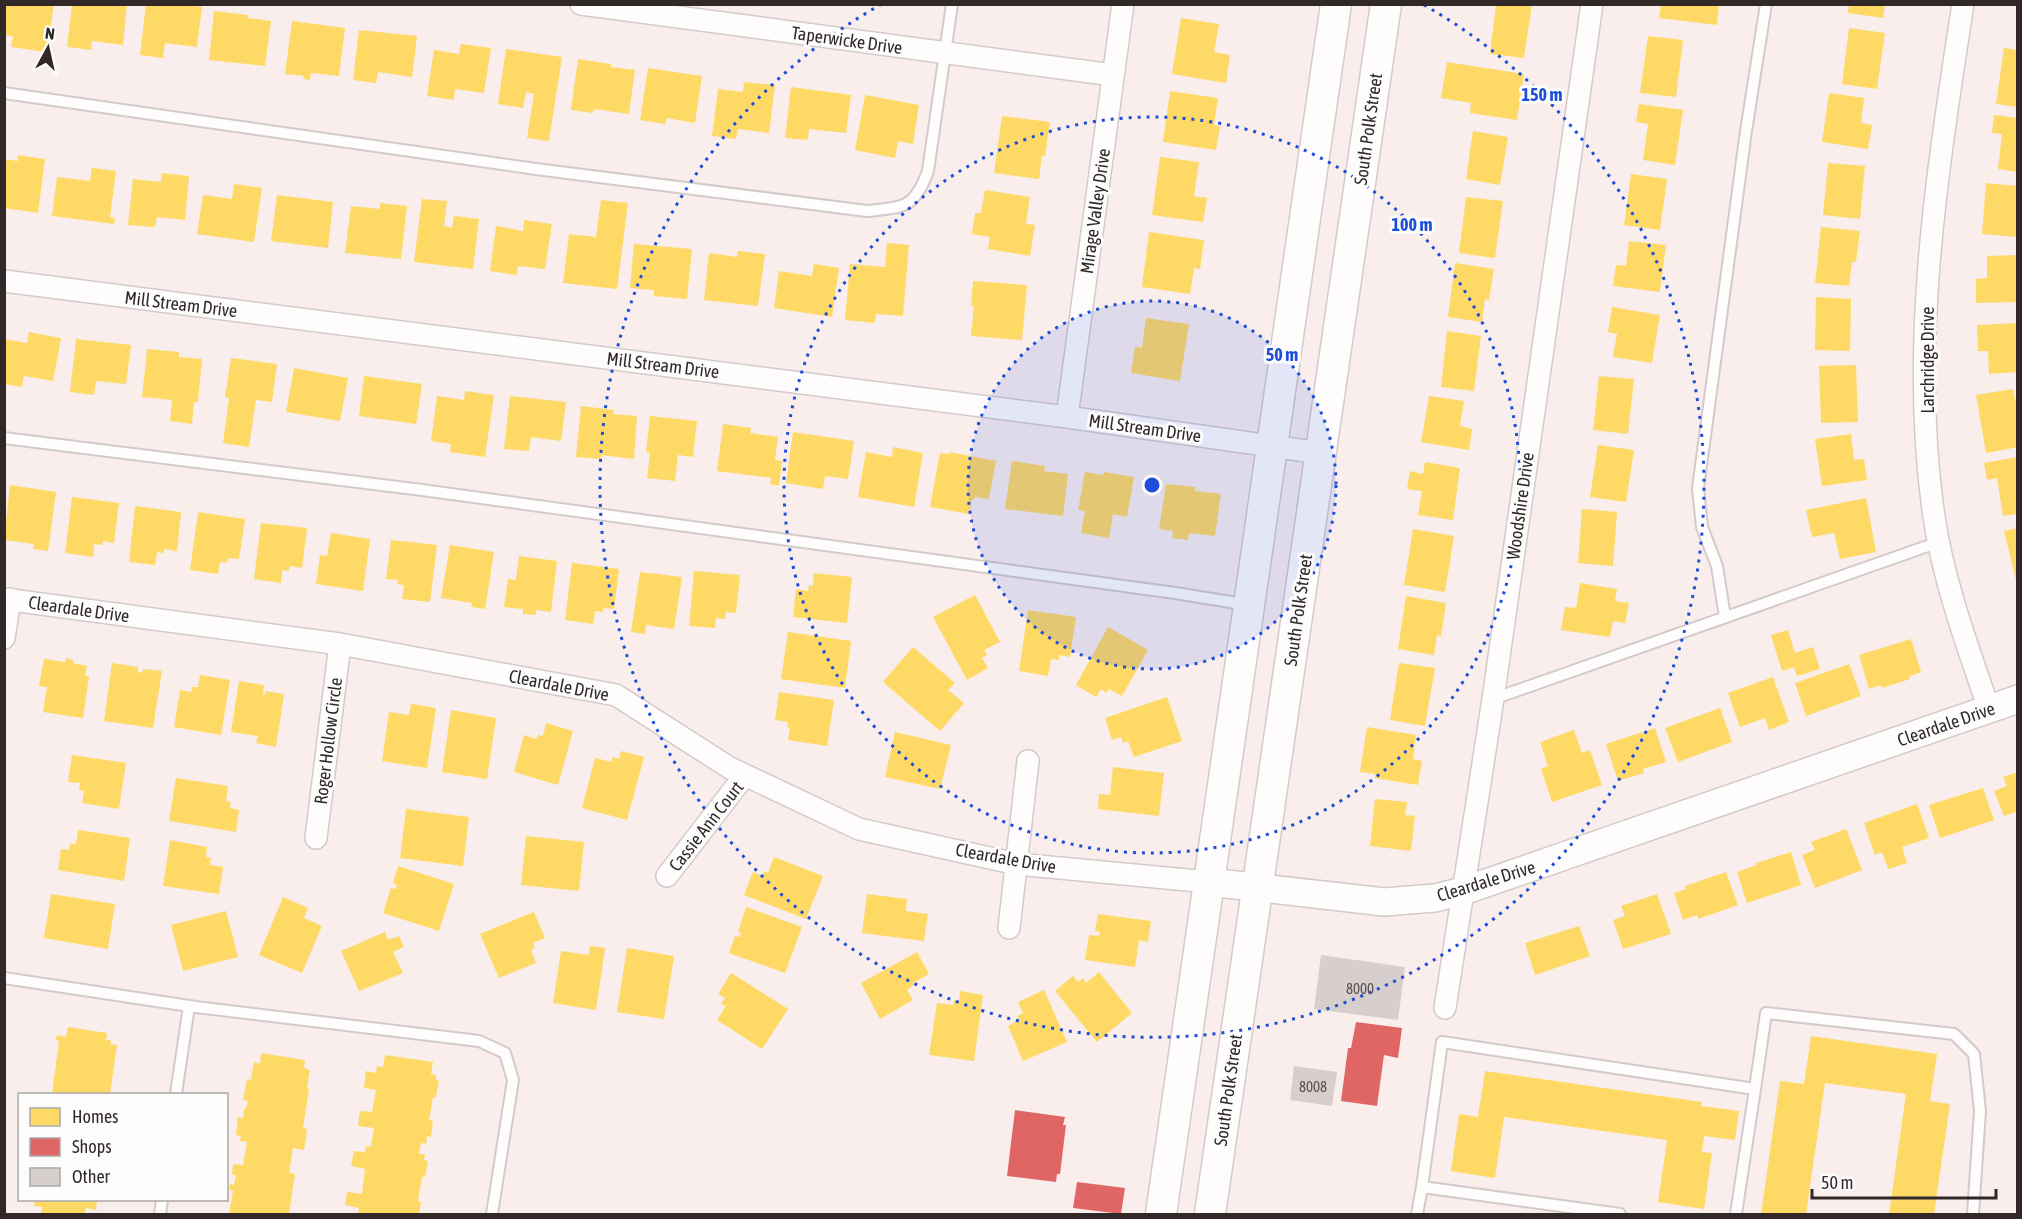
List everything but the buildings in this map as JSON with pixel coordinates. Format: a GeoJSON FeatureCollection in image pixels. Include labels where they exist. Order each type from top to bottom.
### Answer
{"type":"FeatureCollection","features":[{"type":"Feature","properties":{"kind":"main road"},"geometry":{"type":"LineString","coordinates":[[1161,1215],[1336,4]]}},
{"type":"Feature","properties":{"kind":"main road","name":"South Polk Street"},"geometry":{"type":"LineString","coordinates":[[1210,1215],[1386,4]]}},
{"type":"Feature","properties":{"kind":"street","name":"Taperwicke Drive"},"geometry":{"type":"LineString","coordinates":[[580,4],[1113,75]]}},
{"type":"Feature","properties":{"kind":"street","name":"Mirage Valley Drive"},"geometry":{"type":"LineString","coordinates":[[1067,417],[1123,4]]}},
{"type":"Feature","properties":{"kind":"street","name":"Woodshire Drive"},"geometry":{"type":"LineString","coordinates":[[1445,1008],[1493,699],[1592,4]]}},
{"type":"Feature","properties":{"kind":"street","name":"Larchridge Drive"},"geometry":{"type":"LineString","coordinates":[[1963,4],[1935,192],[1926,318],[1927,451],[1934,517],[1949,593],[1989,709]]}},
{"type":"Feature","properties":{"kind":"street","name":"Mill Stream Drive"},"geometry":{"type":"LineString","coordinates":[[4,281],[1067,417],[1321,453]]}},
{"type":"Feature","properties":{"kind":"street","name":"Cleardale Drive"},"geometry":{"type":"LineString","coordinates":[[7,599],[340,644],[616,695],[730,768],[859,829],[1017,864],[1209,882],[1384,902],[1435,898],[1462,891],[2018,699]]}},
{"type":"Feature","properties":{"kind":"street"},"geometry":{"type":"LineString","coordinates":[[4,638],[7,599]]}},
{"type":"Feature","properties":{"kind":"street","name":"Roger Hollow Circle"},"geometry":{"type":"LineString","coordinates":[[316,838],[340,644]]}},
{"type":"Feature","properties":{"kind":"street"},"geometry":{"type":"LineString","coordinates":[[1009,928],[1028,761]]}},
{"type":"Feature","properties":{"kind":"street","name":"Cassie Ann Court"},"geometry":{"type":"LineString","coordinates":[[667,876],[745,775]]}},
{"type":"Feature","properties":{"kind":"lane"},"geometry":{"type":"LineString","coordinates":[[4,93],[536,169],[867,211],[903,207],[921,190],[928,171],[952,4]]}},
{"type":"Feature","properties":{"kind":"lane"},"geometry":{"type":"LineString","coordinates":[[1725,617],[1717,566],[1702,527],[1698,488],[1746,130],[1766,4]]}},
{"type":"Feature","properties":{"kind":"lane"},"geometry":{"type":"LineString","coordinates":[[4,438],[446,494],[1249,605]]}},
{"type":"Feature","properties":{"kind":"lane"},"geometry":{"type":"LineString","coordinates":[[1493,699],[1939,542]]}},
{"type":"Feature","properties":{"kind":"lane"},"geometry":{"type":"LineString","coordinates":[[4,978],[189,1006],[478,1041],[505,1053],[513,1080],[492,1215]]}},
{"type":"Feature","properties":{"kind":"lane"},"geometry":{"type":"LineString","coordinates":[[176,1093],[189,1006]]}},
{"type":"Feature","properties":{"kind":"lane"},"geometry":{"type":"LineString","coordinates":[[1736,1215],[1766,1013],[1954,1034],[1974,1054],[1980,1111],[1973,1215]]}},
{"type":"Feature","properties":{"kind":"lane"},"geometry":{"type":"LineString","coordinates":[[1417,1215],[1442,1042],[1755,1089]]}},
{"type":"Feature","properties":{"kind":"lane"},"geometry":{"type":"LineString","coordinates":[[1422,1187],[1620,1215]]}}]}
